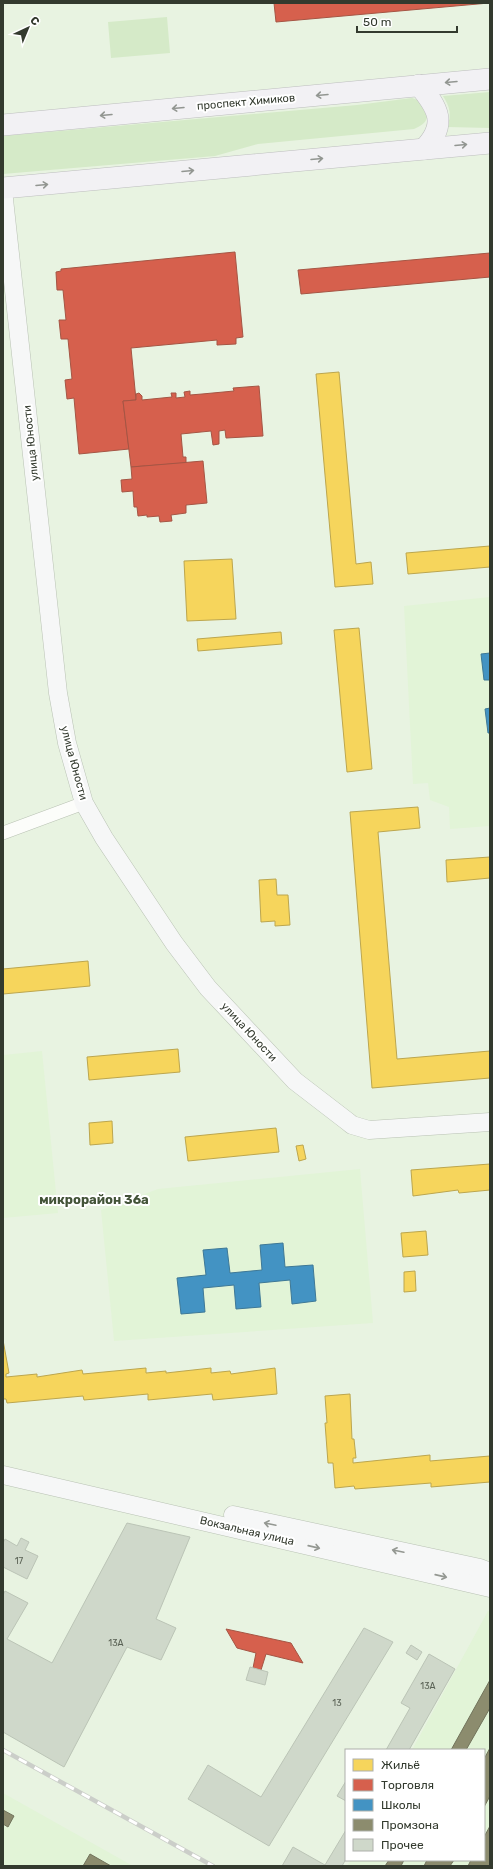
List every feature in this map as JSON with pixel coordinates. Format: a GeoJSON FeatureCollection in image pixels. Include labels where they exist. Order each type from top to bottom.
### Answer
{"type":"FeatureCollection","features":[{"type":"Feature","properties":{"kind":"main road","name":"проспект Химиков"},"geometry":{"type":"LineString","coordinates":[[3,125],[490,79]]}},
{"type":"Feature","properties":{"kind":"main road"},"geometry":{"type":"LineString","coordinates":[[418,86],[433,102],[437,113],[438,124],[434,138],[424,149]]}},
{"type":"Feature","properties":{"kind":"main road"},"geometry":{"type":"LineString","coordinates":[[3,189],[490,142]]}},
{"type":"Feature","properties":{"kind":"street","name":"улица Юности"},"geometry":{"type":"LineString","coordinates":[[3,189],[58,693],[67,743],[84,803],[104,838],[174,944],[208,988],[295,1081],[322,1103],[352,1125],[369,1130],[490,1122]]}},
{"type":"Feature","properties":{"kind":"street"},"geometry":{"type":"LineString","coordinates":[[3,833],[84,803]]}},
{"type":"Feature","properties":{"kind":"street","name":"Вокзальная улица"},"geometry":{"type":"LineString","coordinates":[[3,1465],[480,1568],[490,1572]]}},
{"type":"Feature","properties":{"kind":"street","name":"Вокзальная улица"},"geometry":{"type":"LineString","coordinates":[[3,1475],[490,1588]]}},
{"type":"Feature","properties":{"kind":"shaded area"},"geometry":{"type":"Polygon","coordinates":[[[167,17],[170,53],[111,58],[108,22],[167,17]]]}},
{"type":"Feature","properties":{"kind":"shaded area"},"geometry":{"type":"Polygon","coordinates":[[[490,92],[490,128],[447,127],[450,111],[443,96],[490,92]]]}},
{"type":"Feature","properties":{"kind":"shaded area"},"geometry":{"type":"Polygon","coordinates":[[[412,98],[421,101],[427,114],[426,121],[414,129],[258,144],[215,156],[3,174],[3,136],[357,105],[412,98]]]}},
{"type":"Feature","properties":{"kind":"shaded area"},"geometry":{"type":"Polygon","coordinates":[[[490,597],[490,826],[450,829],[449,807],[430,800],[428,783],[413,784],[404,606],[490,597]]]}},
{"type":"Feature","properties":{"kind":"shaded area"},"geometry":{"type":"Polygon","coordinates":[[[42,1051],[58,1213],[3,1218],[3,1055],[42,1051]]]}},
{"type":"Feature","properties":{"kind":"shaded area"},"geometry":{"type":"Polygon","coordinates":[[[360,1169],[373,1323],[114,1341],[101,1210],[158,1189],[360,1169]]]}},
{"type":"Feature","properties":{"kind":"shaded area"},"geometry":{"type":"Polygon","coordinates":[[[488,1611],[490,1611],[490,1866],[347,1866],[350,1861],[485,1861],[485,1749],[413,1749],[488,1611]]]}},
{"type":"Feature","properties":{"kind":"shaded area"},"geometry":{"type":"Polygon","coordinates":[[[3,1793],[133,1866],[3,1866],[3,1793]]]}},
{"type":"Feature","properties":{"kind":"building: Жильё"},"geometry":{"type":"Polygon","coordinates":[[[339,372],[356,564],[371,562],[373,584],[335,587],[316,374],[339,372]]]}},
{"type":"Feature","properties":{"kind":"building: Жильё"},"geometry":{"type":"Polygon","coordinates":[[[490,546],[490,567],[408,574],[406,553],[490,546]]]}},
{"type":"Feature","properties":{"kind":"building: Жильё"},"geometry":{"type":"Polygon","coordinates":[[[232,559],[236,619],[187,621],[184,561],[232,559]]]}},
{"type":"Feature","properties":{"kind":"building: Жильё"},"geometry":{"type":"Polygon","coordinates":[[[359,628],[372,769],[347,772],[334,630],[359,628]]]}},
{"type":"Feature","properties":{"kind":"building: Жильё"},"geometry":{"type":"Polygon","coordinates":[[[281,632],[282,644],[198,651],[197,639],[281,632]]]}},
{"type":"Feature","properties":{"kind":"building: Жильё"},"geometry":{"type":"Polygon","coordinates":[[[418,807],[420,828],[378,832],[397,1059],[490,1051],[490,1078],[372,1088],[350,812],[418,807]]]}},
{"type":"Feature","properties":{"kind":"building: Жильё"},"geometry":{"type":"Polygon","coordinates":[[[490,857],[490,878],[447,882],[446,860],[490,857]]]}},
{"type":"Feature","properties":{"kind":"building: Жильё"},"geometry":{"type":"Polygon","coordinates":[[[276,879],[277,895],[288,895],[290,925],[275,926],[275,921],[261,922],[259,880],[276,879]]]}},
{"type":"Feature","properties":{"kind":"building: Жильё"},"geometry":{"type":"Polygon","coordinates":[[[88,961],[90,986],[3,994],[3,969],[88,961]]]}},
{"type":"Feature","properties":{"kind":"building: Жильё"},"geometry":{"type":"Polygon","coordinates":[[[178,1049],[180,1072],[89,1080],[87,1057],[178,1049]]]}},
{"type":"Feature","properties":{"kind":"building: Жильё"},"geometry":{"type":"Polygon","coordinates":[[[112,1121],[113,1143],[90,1145],[89,1123],[112,1121]]]}},
{"type":"Feature","properties":{"kind":"building: Жильё"},"geometry":{"type":"Polygon","coordinates":[[[276,1128],[279,1152],[188,1161],[185,1137],[276,1128]]]}},
{"type":"Feature","properties":{"kind":"building: Жильё"},"geometry":{"type":"Polygon","coordinates":[[[303,1145],[306,1159],[299,1161],[296,1146],[303,1145]]]}},
{"type":"Feature","properties":{"kind":"building: Жильё"},"geometry":{"type":"Polygon","coordinates":[[[490,1164],[490,1190],[459,1193],[458,1190],[413,1196],[411,1170],[490,1164]]]}},
{"type":"Feature","properties":{"kind":"building: Жильё"},"geometry":{"type":"Polygon","coordinates":[[[426,1231],[428,1255],[403,1257],[401,1233],[426,1231]]]}},
{"type":"Feature","properties":{"kind":"building: Жильё"},"geometry":{"type":"Polygon","coordinates":[[[415,1271],[416,1291],[404,1292],[404,1272],[415,1271]]]}},
{"type":"Feature","properties":{"kind":"building: Жильё"},"geometry":{"type":"Polygon","coordinates":[[[3,1340],[9,1373],[6,1374],[6,1377],[37,1374],[37,1377],[82,1370],[83,1374],[146,1368],[146,1373],[166,1371],[166,1373],[211,1368],[211,1373],[230,1371],[231,1374],[275,1368],[277,1394],[213,1400],[212,1394],[148,1400],[148,1394],[84,1400],[83,1396],[7,1403],[6,1399],[3,1399],[3,1340]]]}},
{"type":"Feature","properties":{"kind":"building: Жильё"},"geometry":{"type":"Polygon","coordinates":[[[350,1394],[352,1439],[354,1439],[356,1458],[353,1458],[353,1463],[430,1455],[430,1461],[490,1456],[490,1482],[431,1487],[431,1483],[355,1489],[354,1486],[335,1488],[333,1463],[328,1463],[325,1423],[327,1423],[325,1396],[350,1394]]]}},
{"type":"Feature","properties":{"kind":"building: Торговля"},"geometry":{"type":"Polygon","coordinates":[[[274,3],[489,3],[276,22],[274,3]]]}},
{"type":"Feature","properties":{"kind":"building: Торговля"},"geometry":{"type":"Polygon","coordinates":[[[235,252],[243,337],[236,338],[236,344],[217,345],[217,340],[131,348],[136,400],[123,401],[129,449],[79,454],[74,398],[67,399],[65,380],[72,379],[68,339],[61,339],[59,320],[66,320],[63,290],[57,290],[56,272],[61,271],[61,269],[235,252]]]}},
{"type":"Feature","properties":{"kind":"building: Торговля"},"geometry":{"type":"Polygon","coordinates":[[[490,253],[490,277],[301,294],[298,270],[490,253]]]}},
{"type":"Feature","properties":{"kind":"building: Торговля"},"geometry":{"type":"Polygon","coordinates":[[[259,386],[263,436],[226,438],[225,430],[219,431],[219,444],[213,445],[211,431],[181,434],[183,457],[186,457],[186,463],[131,467],[123,401],[136,400],[136,394],[139,393],[142,396],[142,400],[172,397],[171,393],[176,393],[176,398],[185,397],[184,392],[190,391],[190,395],[234,391],[233,388],[259,386]]]}},
{"type":"Feature","properties":{"kind":"building: Торговля"},"geometry":{"type":"Polygon","coordinates":[[[203,461],[207,503],[186,505],[186,513],[171,515],[172,521],[160,522],[159,516],[138,516],[137,507],[134,507],[133,491],[122,492],[121,480],[132,479],[131,467],[203,461]]]}},
{"type":"Feature","properties":{"kind":"building: Торговля"},"geometry":{"type":"Polygon","coordinates":[[[226,1629],[291,1643],[303,1663],[266,1654],[261,1670],[253,1668],[256,1653],[237,1648],[226,1629]]]}},
{"type":"Feature","properties":{"kind":"building: Школы"},"geometry":{"type":"Polygon","coordinates":[[[490,653],[490,680],[484,680],[481,654],[490,653]]]}},
{"type":"Feature","properties":{"kind":"building: Школы"},"geometry":{"type":"Polygon","coordinates":[[[490,708],[490,733],[488,733],[485,709],[490,708]]]}},
{"type":"Feature","properties":{"kind":"building: Школы"},"geometry":{"type":"Polygon","coordinates":[[[283,1243],[285,1267],[313,1265],[316,1301],[292,1304],[290,1280],[259,1283],[261,1307],[236,1309],[234,1285],[203,1288],[205,1312],[181,1314],[177,1278],[206,1275],[203,1250],[227,1248],[230,1273],[262,1270],[260,1245],[283,1243]]]}},
{"type":"Feature","properties":{"kind":"building: Промзона"},"geometry":{"type":"Polygon","coordinates":[[[490,1680],[490,1708],[467,1749],[452,1749],[490,1680]]]}},
{"type":"Feature","properties":{"kind":"building: Промзона"},"geometry":{"type":"Polygon","coordinates":[[[490,1748],[490,1796],[485,1805],[485,1757],[490,1748]]]}},
{"type":"Feature","properties":{"kind":"building: Промзона"},"geometry":{"type":"Polygon","coordinates":[[[3,1810],[14,1816],[8,1827],[3,1824],[3,1810]]]}},
{"type":"Feature","properties":{"kind":"building: Промзона"},"geometry":{"type":"Polygon","coordinates":[[[490,1826],[490,1866],[468,1866],[470,1861],[485,1861],[485,1835],[490,1826]]]}},
{"type":"Feature","properties":{"kind":"building: Промзона"},"geometry":{"type":"Polygon","coordinates":[[[90,1854],[111,1866],[83,1866],[90,1854]]]}},
{"type":"Feature","properties":{"kind":"building: Промзона"},"geometry":{"type":"Polygon","coordinates":[[[388,1861],[404,1861],[401,1866],[385,1866],[388,1861]]]}},
{"type":"Feature","properties":{"kind":"building: Промзона"},"geometry":{"type":"Polygon","coordinates":[[[426,1861],[453,1861],[450,1866],[424,1866],[426,1861]]]}},
{"type":"Feature","properties":{"kind":"building: Прочее"},"geometry":{"type":"Polygon","coordinates":[[[127,1523],[190,1537],[156,1619],[176,1628],[161,1660],[127,1647],[64,1767],[3,1732],[3,1595],[5,1591],[28,1603],[7,1639],[52,1663],[127,1523]]]}},
{"type":"Feature","properties":{"kind":"building: Прочее"},"geometry":{"type":"Polygon","coordinates":[[[21,1538],[29,1542],[25,1550],[38,1556],[27,1579],[3,1567],[3,1543],[5,1539],[17,1546],[21,1538]]]}},
{"type":"Feature","properties":{"kind":"building: Прочее"},"geometry":{"type":"Polygon","coordinates":[[[364,1628],[393,1642],[269,1846],[188,1799],[208,1765],[261,1797],[364,1628]]]}},
{"type":"Feature","properties":{"kind":"building: Прочее"},"geometry":{"type":"Polygon","coordinates":[[[411,1645],[422,1652],[417,1660],[406,1653],[411,1645]]]}},
{"type":"Feature","properties":{"kind":"building: Прочее"},"geometry":{"type":"Polygon","coordinates":[[[429,1654],[455,1669],[410,1749],[387,1749],[410,1708],[401,1703],[429,1654]]]}},
{"type":"Feature","properties":{"kind":"building: Прочее"},"geometry":{"type":"Polygon","coordinates":[[[250,1667],[268,1672],[265,1685],[246,1680],[250,1667]]]}},
{"type":"Feature","properties":{"kind":"building: Прочее"},"geometry":{"type":"Polygon","coordinates":[[[345,1783],[345,1800],[337,1796],[345,1783]]]}},
{"type":"Feature","properties":{"kind":"building: Прочее"},"geometry":{"type":"Polygon","coordinates":[[[345,1832],[345,1861],[342,1866],[282,1866],[293,1847],[325,1865],[345,1832]]]}},
{"type":"Feature","properties":{"kind":"railway"},"geometry":{"type":"LineString","coordinates":[[3,1750],[213,1866]]}},
{"type":"Feature","properties":{"kind":"district","name":"микрорайон 36а"},"geometry":{"type":"Point","coordinates":[94,1199]}}]}
